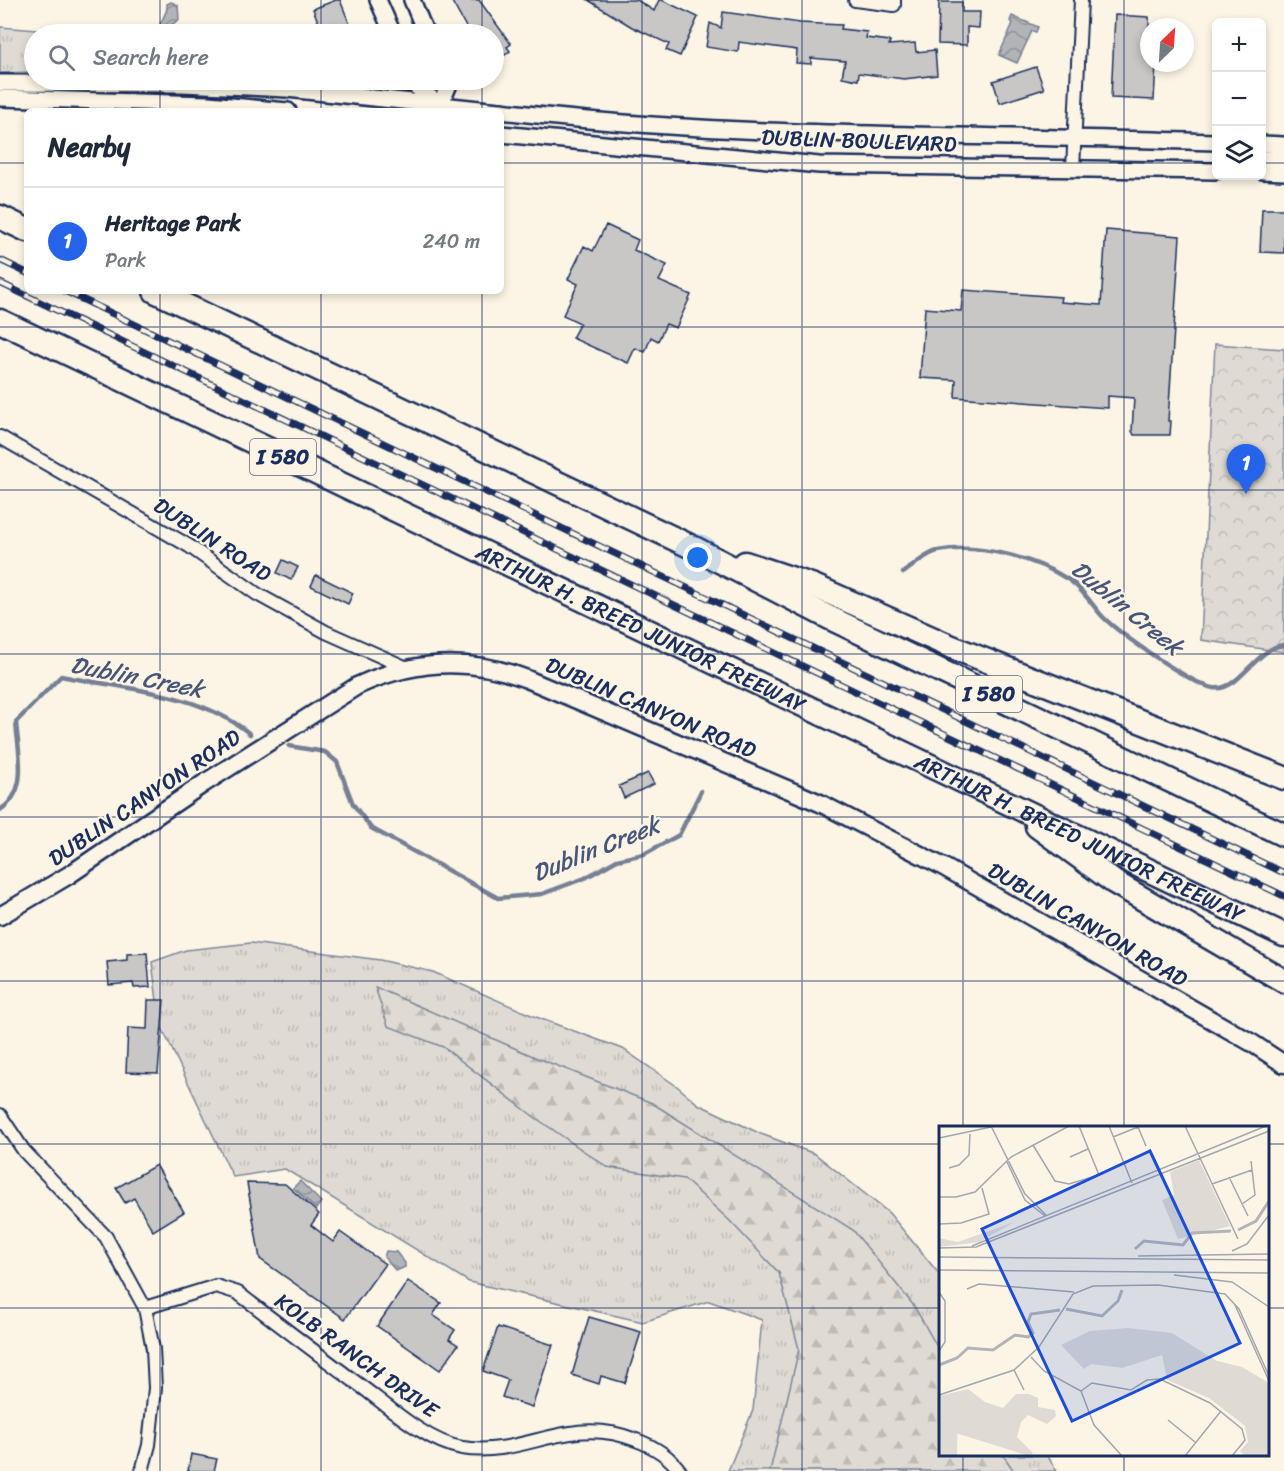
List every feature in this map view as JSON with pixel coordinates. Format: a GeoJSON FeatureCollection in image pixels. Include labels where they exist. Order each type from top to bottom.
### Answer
{"type":"FeatureCollection","features":[{"type":"Feature","properties":{"kind":"highway"},"geometry":{"type":"LineString","coordinates":[[0,217],[24,229]]}},
{"type":"Feature","properties":{"kind":"highway","name":"I 580"},"geometry":{"type":"LineString","coordinates":[[161,294],[696,549],[818,612],[1284,835]]}},
{"type":"Feature","properties":{"kind":"highway","name":"ARTHUR H. BREED JUNIOR FREEWAY"},"geometry":{"type":"LineString","coordinates":[[0,321],[1284,934]]}},
{"type":"Feature","properties":{"kind":"highway"},"geometry":{"type":"LineString","coordinates":[[696,549],[814,586],[952,647],[1284,778]]}},
{"type":"Feature","properties":{"kind":"highway"},"geometry":{"type":"LineString","coordinates":[[1016,807],[1064,848],[1114,882],[1284,981]]}},
{"type":"Feature","properties":{"kind":"main road","name":"DUBLIN CANYON ROAD"},"geometry":{"type":"LineString","coordinates":[[0,916],[69,875],[329,702],[379,676],[406,668],[458,663],[505,671],[820,803],[942,866],[1252,1043],[1284,1065]]}},
{"type":"Feature","properties":{"kind":"street"},"geometry":{"type":"LineString","coordinates":[[378,0],[389,24]]}},
{"type":"Feature","properties":{"kind":"street"},"geometry":{"type":"LineString","coordinates":[[412,0],[422,24]]}},
{"type":"Feature","properties":{"kind":"street"},"geometry":{"type":"LineString","coordinates":[[855,0],[894,5],[894,0]]}},
{"type":"Feature","properties":{"kind":"street"},"geometry":{"type":"LineString","coordinates":[[1072,169],[1081,0]]}},
{"type":"Feature","properties":{"kind":"street","name":"DUBLIN BOULEVARD"},"geometry":{"type":"LineString","coordinates":[[0,83],[24,83]]}},
{"type":"Feature","properties":{"kind":"street","name":"DUBLIN BOULEVARD"},"geometry":{"type":"LineString","coordinates":[[279,90],[440,108]]}},
{"type":"Feature","properties":{"kind":"street"},"geometry":{"type":"LineString","coordinates":[[420,90],[440,108],[447,90]]}},
{"type":"Feature","properties":{"kind":"street"},"geometry":{"type":"LineString","coordinates":[[0,98],[208,104],[254,108]]}},
{"type":"Feature","properties":{"kind":"street","name":"DUBLIN BOULEVARD"},"geometry":{"type":"LineString","coordinates":[[504,112],[579,121],[726,131],[1212,142]]}},
{"type":"Feature","properties":{"kind":"street","name":"DUBLIN BOULEVARD"},"geometry":{"type":"LineString","coordinates":[[504,134],[819,165],[1212,171]]}},
{"type":"Feature","properties":{"kind":"street"},"geometry":{"type":"LineString","coordinates":[[1266,144],[1284,145]]}},
{"type":"Feature","properties":{"kind":"street"},"geometry":{"type":"LineString","coordinates":[[1266,159],[1284,159]]}},
{"type":"Feature","properties":{"kind":"street"},"geometry":{"type":"LineString","coordinates":[[1266,171],[1284,172]]}},
{"type":"Feature","properties":{"kind":"street","name":"DUBLIN ROAD"},"geometry":{"type":"LineString","coordinates":[[0,437],[189,546],[258,594],[326,632],[406,668]]}},
{"type":"Feature","properties":{"kind":"street"},"geometry":{"type":"LineString","coordinates":[[0,1115],[24,1151],[106,1237],[145,1308],[153,1349],[155,1388],[149,1445],[142,1471]]}},
{"type":"Feature","properties":{"kind":"street","name":"KOLB RANCH DRIVE"},"geometry":{"type":"LineString","coordinates":[[145,1308],[216,1286],[238,1293],[422,1431],[461,1448],[500,1449],[559,1433],[594,1430],[623,1434],[649,1444],[680,1471]]}},
{"type":"Feature","properties":{"kind":"green space"},"geometry":{"type":"Polygon","coordinates":[[[0,27],[24,29],[24,72],[0,73],[0,27]]]}},
{"type":"Feature","properties":{"kind":"green space"},"geometry":{"type":"Polygon","coordinates":[[[1215,344],[1284,349],[1284,652],[1201,640],[1215,344]]]}},
{"type":"Feature","properties":{"kind":"green space"},"geometry":{"type":"Polygon","coordinates":[[[251,943],[380,960],[433,972],[536,1017],[623,1049],[678,1087],[698,1104],[761,1134],[815,1154],[889,1213],[939,1274],[939,1456],[1048,1456],[1057,1471],[728,1471],[753,1410],[762,1320],[709,1301],[643,1322],[469,1282],[285,1169],[233,1177],[160,1024],[152,962],[186,950],[251,943]]]}},
{"type":"Feature","properties":{"kind":"green space"},"geometry":{"type":"Polygon","coordinates":[[[375,987],[535,1057],[652,1103],[853,1230],[914,1306],[939,1350],[939,1456],[1004,1456],[1014,1471],[770,1471],[799,1349],[779,1273],[729,1220],[684,1179],[607,1167],[533,1116],[443,1047],[388,1026],[375,987]]]}},
{"type":"Feature","properties":{"kind":"water"},"geometry":{"type":"Polygon","coordinates":[[[171,2],[178,5],[179,20],[172,24],[160,24],[167,10],[167,4],[171,2]]]}},
{"type":"Feature","properties":{"kind":"water"},"geometry":{"type":"Polygon","coordinates":[[[1012,16],[1038,27],[1036,32],[1032,31],[1017,63],[999,55],[1013,23],[1010,21],[1012,16]]]}},
{"type":"Feature","properties":{"kind":"water"},"geometry":{"type":"Polygon","coordinates":[[[300,1181],[321,1202],[316,1209],[293,1188],[300,1181]]]}},
{"type":"Feature","properties":{"kind":"water"},"geometry":{"type":"Polygon","coordinates":[[[386,1251],[396,1252],[405,1263],[405,1267],[396,1271],[384,1257],[386,1251]]]}},
{"type":"Feature","properties":{"kind":"building"},"geometry":{"type":"Polygon","coordinates":[[[340,0],[350,24],[319,24],[313,9],[340,0]]]}},
{"type":"Feature","properties":{"kind":"building"},"geometry":{"type":"Polygon","coordinates":[[[451,0],[479,0],[496,24],[464,24],[451,0]]]}},
{"type":"Feature","properties":{"kind":"building"},"geometry":{"type":"Polygon","coordinates":[[[588,0],[637,0],[654,11],[659,0],[662,0],[698,17],[680,56],[666,50],[669,44],[632,27],[588,0]]]}},
{"type":"Feature","properties":{"kind":"building"},"geometry":{"type":"Polygon","coordinates":[[[939,2],[962,2],[962,12],[980,12],[979,28],[967,27],[967,45],[938,44],[939,2]]]}},
{"type":"Feature","properties":{"kind":"building"},"geometry":{"type":"Polygon","coordinates":[[[723,12],[800,23],[842,25],[841,29],[867,32],[866,38],[890,41],[889,45],[915,43],[916,52],[935,50],[937,75],[904,79],[859,73],[858,80],[842,77],[845,61],[811,58],[811,64],[796,63],[797,50],[739,42],[738,52],[706,47],[710,23],[721,28],[723,12]]]}},
{"type":"Feature","properties":{"kind":"building"},"geometry":{"type":"Polygon","coordinates":[[[1115,15],[1149,17],[1140,18],[1140,72],[1156,72],[1154,100],[1111,98],[1115,15]]]}},
{"type":"Feature","properties":{"kind":"building"},"geometry":{"type":"Polygon","coordinates":[[[504,34],[511,44],[507,47],[510,51],[504,56],[504,34]]]}},
{"type":"Feature","properties":{"kind":"building"},"geometry":{"type":"Polygon","coordinates":[[[1036,67],[1044,89],[1000,103],[993,81],[1036,67]]]}},
{"type":"Feature","properties":{"kind":"building"},"geometry":{"type":"Polygon","coordinates":[[[1262,209],[1284,209],[1284,253],[1260,252],[1262,209]]]}},
{"type":"Feature","properties":{"kind":"building"},"geometry":{"type":"Polygon","coordinates":[[[606,225],[638,240],[634,250],[667,265],[659,281],[691,295],[676,328],[666,324],[658,341],[651,337],[645,352],[635,348],[628,363],[572,338],[580,323],[563,315],[578,284],[568,279],[584,246],[593,251],[606,225]]]}},
{"type":"Feature","properties":{"kind":"building"},"geometry":{"type":"Polygon","coordinates":[[[1106,230],[1180,236],[1168,421],[1171,421],[1170,435],[1134,435],[1132,431],[1134,398],[1108,396],[1108,408],[955,397],[956,380],[920,378],[925,308],[961,311],[963,290],[1061,297],[1060,302],[1101,305],[1106,230]]]}},
{"type":"Feature","properties":{"kind":"building"},"geometry":{"type":"Polygon","coordinates":[[[283,560],[298,567],[291,580],[277,573],[283,560]]]}},
{"type":"Feature","properties":{"kind":"building"},"geometry":{"type":"Polygon","coordinates":[[[316,575],[353,593],[348,604],[311,586],[316,575]]]}},
{"type":"Feature","properties":{"kind":"building"},"geometry":{"type":"Polygon","coordinates":[[[648,773],[654,784],[624,798],[619,786],[648,773]]]}},
{"type":"Feature","properties":{"kind":"building"},"geometry":{"type":"Polygon","coordinates":[[[147,953],[150,987],[134,988],[133,983],[109,985],[107,962],[127,960],[127,954],[147,953]]]}},
{"type":"Feature","properties":{"kind":"building"},"geometry":{"type":"Polygon","coordinates":[[[148,1000],[164,1000],[158,1073],[126,1072],[128,1028],[147,1029],[148,1000]]]}},
{"type":"Feature","properties":{"kind":"building"},"geometry":{"type":"Polygon","coordinates":[[[156,1165],[184,1212],[153,1231],[134,1198],[125,1203],[116,1188],[156,1165]]]}},
{"type":"Feature","properties":{"kind":"building"},"geometry":{"type":"Polygon","coordinates":[[[247,1183],[285,1184],[319,1214],[311,1225],[333,1242],[340,1232],[385,1264],[345,1319],[260,1259],[247,1183]]]}},
{"type":"Feature","properties":{"kind":"building"},"geometry":{"type":"Polygon","coordinates":[[[408,1281],[441,1303],[433,1315],[455,1330],[449,1339],[458,1345],[440,1370],[377,1326],[408,1281]]]}},
{"type":"Feature","properties":{"kind":"building"},"geometry":{"type":"Polygon","coordinates":[[[589,1317],[641,1332],[625,1383],[601,1376],[599,1384],[572,1375],[589,1317]]]}},
{"type":"Feature","properties":{"kind":"building"},"geometry":{"type":"Polygon","coordinates":[[[498,1327],[553,1345],[532,1407],[502,1397],[508,1380],[483,1371],[498,1327]]]}},
{"type":"Feature","properties":{"kind":"building"},"geometry":{"type":"Polygon","coordinates":[[[191,1454],[217,1459],[214,1471],[188,1471],[191,1454]]]}},
{"type":"Feature","properties":{"kind":"waterway","name":"Dublin Creek"},"geometry":{"type":"LineString","coordinates":[[903,573],[929,554],[954,549],[1006,554],[1040,565],[1074,583],[1103,617],[1139,646],[1189,678],[1213,688],[1222,688],[1231,684],[1265,653],[1284,645]]}},
{"type":"Feature","properties":{"kind":"waterway","name":"Dublin Creek"},"geometry":{"type":"LineString","coordinates":[[0,810],[9,802],[19,782],[20,758],[16,722],[61,676],[160,694],[184,701],[208,709],[230,720],[250,734]]}},
{"type":"Feature","properties":{"kind":"waterway","name":"Dublin Creek"},"geometry":{"type":"LineString","coordinates":[[289,746],[325,752],[337,762],[353,804],[371,828],[498,898],[542,894],[585,878],[617,860],[644,854],[679,835],[701,791]]}},
{"type":"Feature","properties":{"kind":"railway"},"geometry":{"type":"LineString","coordinates":[[0,260],[24,272]]}},
{"type":"Feature","properties":{"kind":"railway"},"geometry":{"type":"LineString","coordinates":[[0,283],[1284,896]]}},
{"type":"Feature","properties":{"kind":"railway"},"geometry":{"type":"LineString","coordinates":[[71,294],[1284,873]]}},
{"type":"Feature","properties":{"kind":"place","name":"Heritage Park"},"geometry":{"type":"Point","coordinates":[1246,494]}}]}
